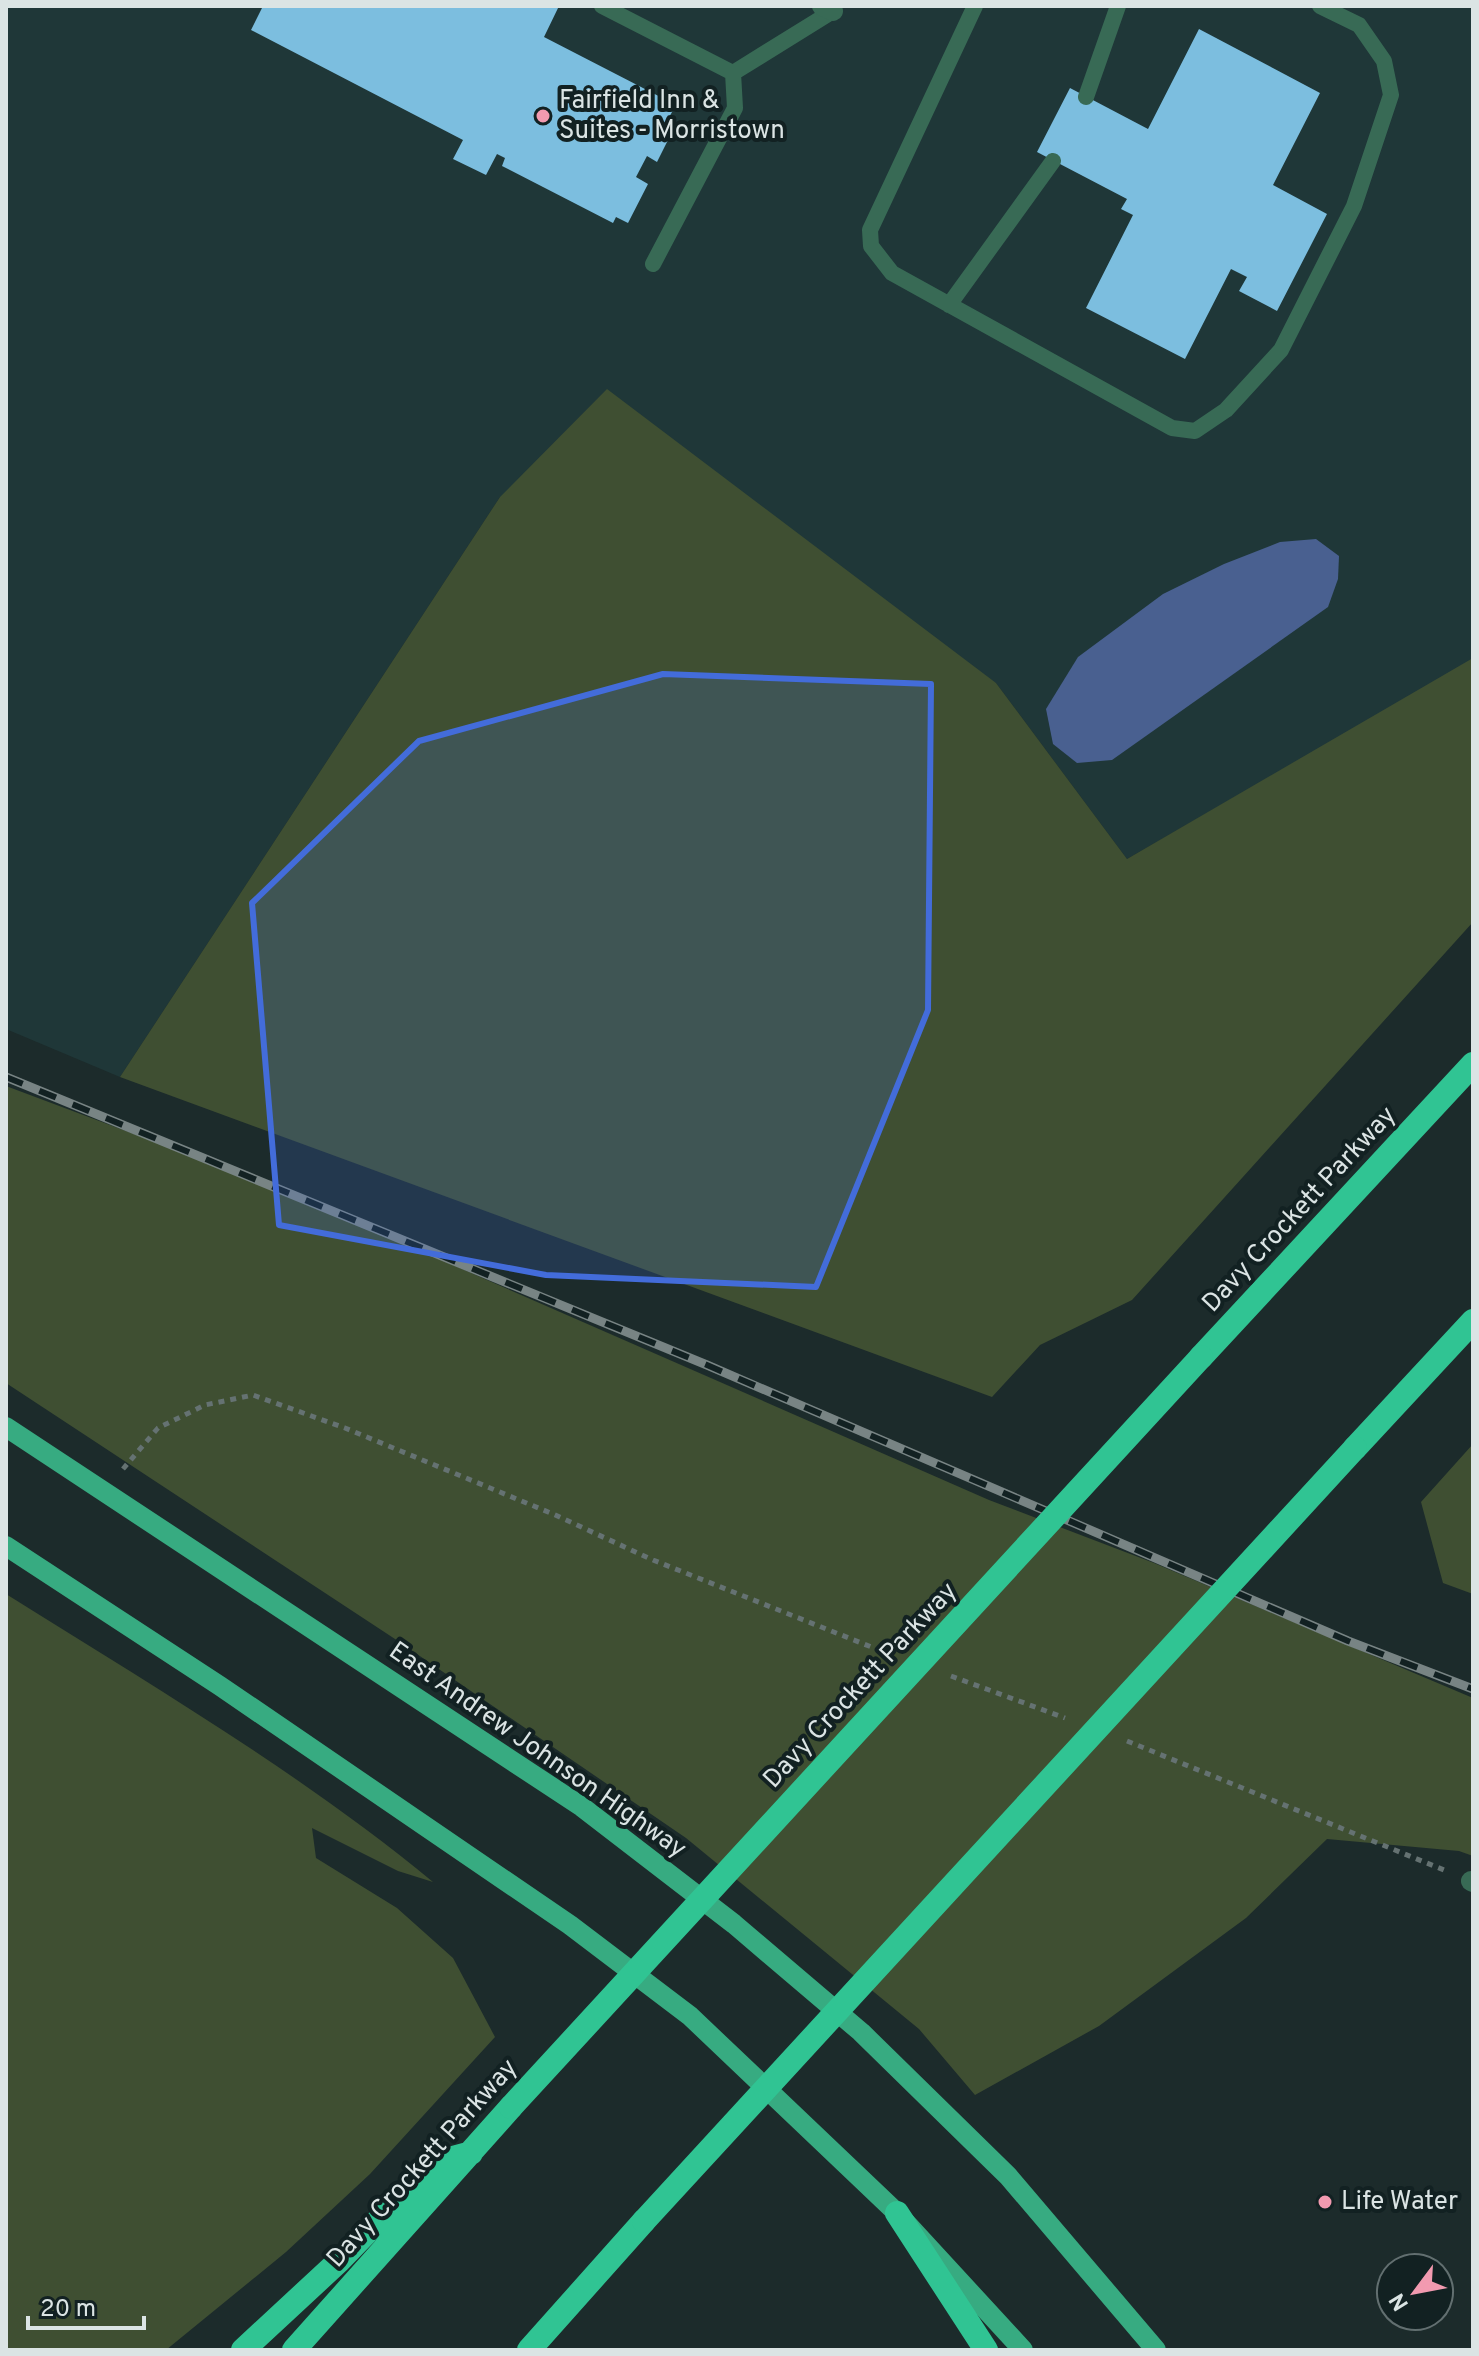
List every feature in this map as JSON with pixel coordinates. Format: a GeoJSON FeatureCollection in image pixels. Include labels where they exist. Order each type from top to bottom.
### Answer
{"type":"FeatureCollection","features":[{"type":"Feature","properties":{"kind":"highway","name":"Davy Crockett Parkway"},"geometry":{"type":"LineString","coordinates":[[294,2350],[511,2107],[1473,1064]]}},
{"type":"Feature","properties":{"kind":"highway"},"geometry":{"type":"LineString","coordinates":[[529,2350],[644,2221],[1473,1321]]}},
{"type":"Feature","properties":{"kind":"highway"},"geometry":{"type":"LineString","coordinates":[[243,2350],[339,2261],[434,2163],[471,2153]]}},
{"type":"Feature","properties":{"kind":"highway"},"geometry":{"type":"LineString","coordinates":[[897,2213],[986,2350]]}},
{"type":"Feature","properties":{"kind":"highway"},"geometry":{"type":"LineString","coordinates":[[539,2350],[565,2312]]}},
{"type":"Feature","properties":{"kind":"main road","name":"East Andrew Johnson Highway"},"geometry":{"type":"LineString","coordinates":[[6,1427],[582,1807],[734,1924],[861,2032],[1008,2176],[1156,2350]]}},
{"type":"Feature","properties":{"kind":"main road"},"geometry":{"type":"LineString","coordinates":[[6,1546],[220,1686],[570,1925],[690,2016],[897,2213],[1023,2350]]}},
{"type":"Feature","properties":{"kind":"lane"},"geometry":{"type":"LineString","coordinates":[[602,6],[733,73]]}},
{"type":"Feature","properties":{"kind":"lane"},"geometry":{"type":"LineString","coordinates":[[975,6],[870,230],[871,246],[892,273],[1172,428],[1195,431],[1226,410],[1281,350],[1354,206],[1391,95],[1384,61],[1359,25],[1320,6]]}},
{"type":"Feature","properties":{"kind":"lane"},"geometry":{"type":"LineString","coordinates":[[1086,97],[1118,6]]}},
{"type":"Feature","properties":{"kind":"lane"},"geometry":{"type":"LineString","coordinates":[[733,73],[827,9]]}},
{"type":"Feature","properties":{"kind":"lane"},"geometry":{"type":"LineString","coordinates":[[653,264],[735,108],[733,73]]}},
{"type":"Feature","properties":{"kind":"lane"},"geometry":{"type":"LineString","coordinates":[[949,305],[1053,161]]}},
{"type":"Feature","properties":{"kind":"path"},"geometry":{"type":"LineString","coordinates":[[103,1492],[158,1428],[205,1405],[253,1395],[345,1428],[553,1514],[653,1560],[903,1659]]}},
{"type":"Feature","properties":{"kind":"path"},"geometry":{"type":"LineString","coordinates":[[947,1675],[1077,1722]]}},
{"type":"Feature","properties":{"kind":"path"},"geometry":{"type":"LineString","coordinates":[[1121,1738],[1472,1882]]}},
{"type":"Feature","properties":{"kind":"highlighted area"},"geometry":{"type":"Polygon","coordinates":[[[663,674],[931,684],[928,1010],[816,1287],[546,1275],[279,1225],[252,903],[419,741],[663,674]]]}},
{"type":"Feature","properties":{"kind":"shaded area"},"geometry":{"type":"Polygon","coordinates":[[[6,6],[1473,6],[1472,661],[1127,859],[996,683],[500,497],[120,1077],[6,1029],[6,6]]]}},
{"type":"Feature","properties":{"kind":"green space"},"geometry":{"type":"Polygon","coordinates":[[[607,389],[996,683],[1127,859],[1473,658],[1473,922],[1132,1300],[1040,1345],[992,1397],[120,1077],[500,497],[607,389]]]}},
{"type":"Feature","properties":{"kind":"green space"},"geometry":{"type":"Polygon","coordinates":[[[6,1086],[275,1187],[989,1500],[1154,1563],[1473,1698],[1473,1856],[1459,1851],[1327,1839],[1246,1918],[1099,2026],[975,2095],[919,2029],[686,1838],[395,1639],[6,1383],[6,1086]]]}},
{"type":"Feature","properties":{"kind":"green space"},"geometry":{"type":"Polygon","coordinates":[[[1473,1444],[1473,1594],[1443,1583],[1421,1502],[1473,1444]]]}},
{"type":"Feature","properties":{"kind":"green space"},"geometry":{"type":"Polygon","coordinates":[[[6,1594],[278,1767],[433,1882],[398,1871],[312,1828],[316,1858],[397,1908],[453,1958],[495,2037],[370,2174],[286,2252],[166,2350],[6,2350],[6,1594]]]}},
{"type":"Feature","properties":{"kind":"water"},"geometry":{"type":"Polygon","coordinates":[[[1316,539],[1339,556],[1338,579],[1328,607],[1112,760],[1077,763],[1053,744],[1046,709],[1078,657],[1163,594],[1224,564],[1280,542],[1316,539]]]}},
{"type":"Feature","properties":{"kind":"building","name":"Fairfield Inn & Suites - Morristown"},"geometry":{"type":"Polygon","coordinates":[[[263,6],[559,6],[544,37],[676,105],[663,128],[672,132],[657,162],[647,156],[636,177],[648,184],[628,223],[616,217],[613,223],[502,166],[505,158],[497,154],[486,175],[453,159],[463,140],[251,30],[263,6]]]}},
{"type":"Feature","properties":{"kind":"building"},"geometry":{"type":"Polygon","coordinates":[[[1199,29],[1320,93],[1273,185],[1327,214],[1277,311],[1239,291],[1247,277],[1231,269],[1185,359],[1086,308],[1133,215],[1121,209],[1127,199],[1037,152],[1070,88],[1148,129],[1199,29]]]}},
{"type":"Feature","properties":{"kind":"railway"},"geometry":{"type":"LineString","coordinates":[[6,1077],[707,1365],[1348,1641],[1473,1689]]}},
{"type":"Feature","properties":{"kind":"place","name":"Fairfield Inn & Suites - Morristown"},"geometry":{"type":"Point","coordinates":[543,116]}},
{"type":"Feature","properties":{"kind":"place","name":"Life Water"},"geometry":{"type":"Point","coordinates":[1325,2202]}}]}
